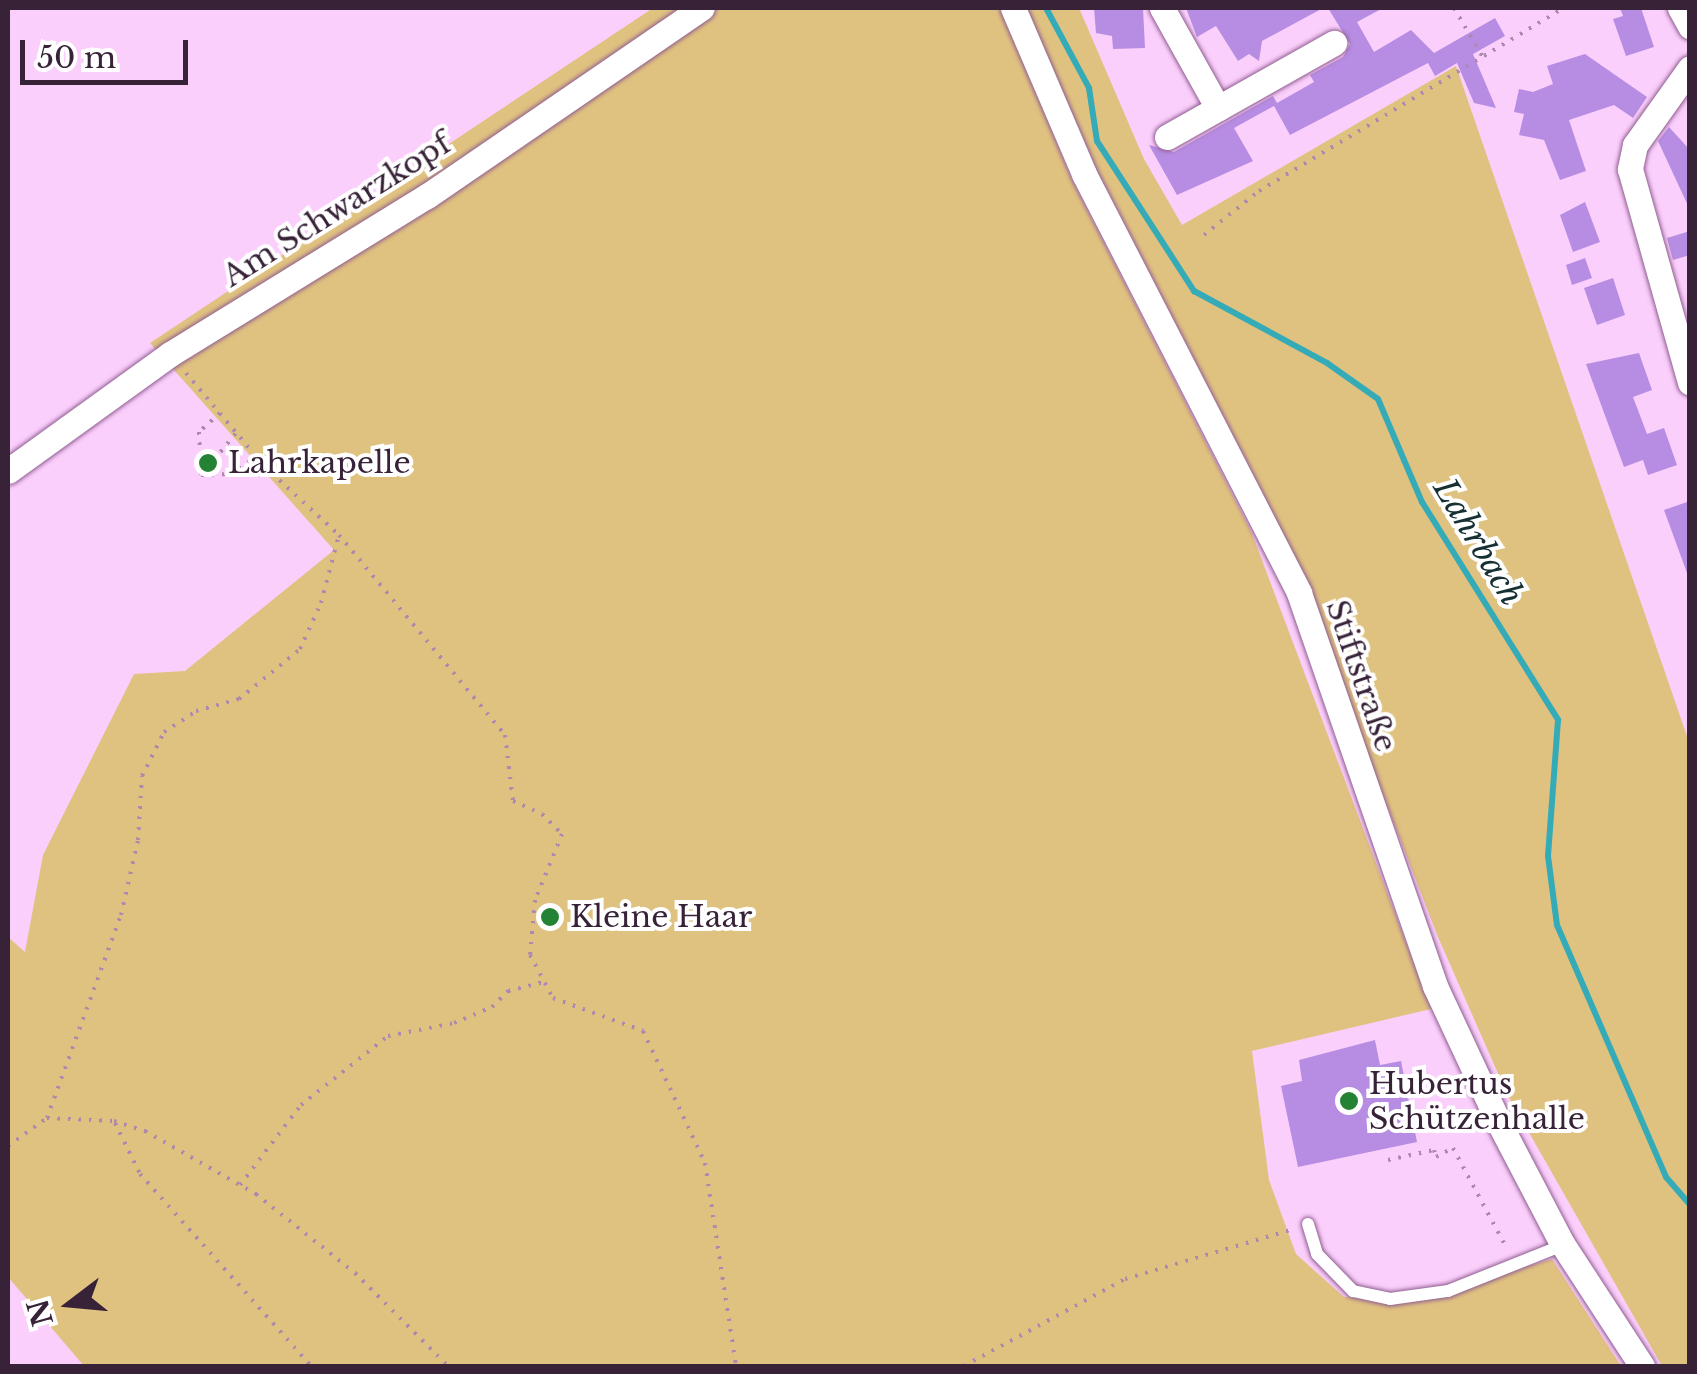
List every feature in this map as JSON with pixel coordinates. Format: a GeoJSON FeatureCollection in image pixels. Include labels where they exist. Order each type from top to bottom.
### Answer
{"type":"FeatureCollection","features":[{"type":"Feature","properties":{"kind":"street","name":"Am Schwarzkopf"},"geometry":{"type":"LineString","coordinates":[[8,471],[170,354],[427,196],[702,8]]}},
{"type":"Feature","properties":{"kind":"street","name":"Stiftstraße"},"geometry":{"type":"LineString","coordinates":[[1013,8],[1084,174],[1291,576],[1436,986],[1563,1245],[1642,1366]]}},
{"type":"Feature","properties":{"kind":"street"},"geometry":{"type":"LineString","coordinates":[[1162,8],[1218,108]]}},
{"type":"Feature","properties":{"kind":"street"},"geometry":{"type":"LineString","coordinates":[[1680,8],[1690,26]]}},
{"type":"Feature","properties":{"kind":"street"},"geometry":{"type":"LineString","coordinates":[[1168,137],[1334,43]]}},
{"type":"Feature","properties":{"kind":"street"},"geometry":{"type":"LineString","coordinates":[[1690,68],[1635,145],[1630,169],[1690,384]]}},
{"type":"Feature","properties":{"kind":"lane"},"geometry":{"type":"LineString","coordinates":[[1308,1224],[1317,1254],[1354,1291],[1390,1299],[1448,1291],[1516,1268],[1563,1245]]}},
{"type":"Feature","properties":{"kind":"path"},"geometry":{"type":"LineString","coordinates":[[1454,8],[1482,56]]}},
{"type":"Feature","properties":{"kind":"path"},"geometry":{"type":"LineString","coordinates":[[1204,235],[1259,191],[1564,8]]}},
{"type":"Feature","properties":{"kind":"path"},"geometry":{"type":"LineString","coordinates":[[170,354],[256,457],[338,535],[505,735],[513,801],[542,814],[562,834],[535,900],[530,955],[553,998],[643,1030],[705,1163],[736,1366]]}},
{"type":"Feature","properties":{"kind":"path"},"geometry":{"type":"LineString","coordinates":[[220,413],[199,432],[201,474],[230,474],[256,457]]}},
{"type":"Feature","properties":{"kind":"path"},"geometry":{"type":"LineString","coordinates":[[214,460],[236,433]]}},
{"type":"Feature","properties":{"kind":"path"},"geometry":{"type":"LineString","coordinates":[[8,1146],[47,1118],[91,1010],[134,859],[142,776],[164,732],[196,711],[238,698],[300,649],[321,603],[338,535]]}},
{"type":"Feature","properties":{"kind":"path"},"geometry":{"type":"LineString","coordinates":[[240,1184],[301,1105],[388,1036],[454,1024],[492,1007],[508,990],[544,982]]}},
{"type":"Feature","properties":{"kind":"path"},"geometry":{"type":"LineString","coordinates":[[47,1118],[114,1121],[240,1184],[355,1273],[448,1366]]}},
{"type":"Feature","properties":{"kind":"path"},"geometry":{"type":"LineString","coordinates":[[114,1121],[140,1174],[311,1366]]}},
{"type":"Feature","properties":{"kind":"path"},"geometry":{"type":"LineString","coordinates":[[1388,1160],[1434,1150],[1436,1157],[1453,1148],[1516,1268]]}},
{"type":"Feature","properties":{"kind":"path"},"geometry":{"type":"LineString","coordinates":[[964,1366],[1125,1279],[1308,1224]]}},
{"type":"Feature","properties":{"kind":"shaded area"},"geometry":{"type":"Polygon","coordinates":[[[653,8],[1001,8],[1072,180],[1251,531],[1431,1009],[1252,1051],[1269,1180],[1296,1254],[1344,1297],[1447,1291],[1552,1259],[1621,1366],[84,1366],[8,1277],[8,937],[25,952],[43,855],[134,674],[185,671],[334,550],[150,343],[653,8]]]}},
{"type":"Feature","properties":{"kind":"shaded area"},"geometry":{"type":"Polygon","coordinates":[[[1026,8],[1079,8],[1144,159],[1182,225],[1456,66],[1689,742],[1689,1366],[1662,1366],[1507,1094],[1438,937],[1276,519],[1097,170],[1026,8]]]}},
{"type":"Feature","properties":{"kind":"building"},"geometry":{"type":"Polygon","coordinates":[[[1094,8],[1143,8],[1145,48],[1113,49],[1112,36],[1096,33],[1094,8]]]}},
{"type":"Feature","properties":{"kind":"building"},"geometry":{"type":"Polygon","coordinates":[[[1186,8],[1323,8],[1262,41],[1259,61],[1249,54],[1238,61],[1216,26],[1197,37],[1186,8]]]}},
{"type":"Feature","properties":{"kind":"building"},"geometry":{"type":"Polygon","coordinates":[[[1328,8],[1383,8],[1357,22],[1374,52],[1411,30],[1434,53],[1495,18],[1505,36],[1473,54],[1496,108],[1474,103],[1457,63],[1435,76],[1428,63],[1290,135],[1274,106],[1234,128],[1253,161],[1177,195],[1149,145],[1174,152],[1273,96],[1277,103],[1314,82],[1310,75],[1343,57],[1350,44],[1328,8]]]}},
{"type":"Feature","properties":{"kind":"building"},"geometry":{"type":"Polygon","coordinates":[[[1620,8],[1641,8],[1654,47],[1626,56],[1613,19],[1623,16],[1620,8]]]}},
{"type":"Feature","properties":{"kind":"building"},"geometry":{"type":"Polygon","coordinates":[[[1585,54],[1647,97],[1633,118],[1614,105],[1569,120],[1586,171],[1560,180],[1544,140],[1519,135],[1524,114],[1514,112],[1519,89],[1533,92],[1553,84],[1547,66],[1585,54]]]}},
{"type":"Feature","properties":{"kind":"building"},"geometry":{"type":"Polygon","coordinates":[[[1669,127],[1690,150],[1690,210],[1658,141],[1669,127]]]}},
{"type":"Feature","properties":{"kind":"building"},"geometry":{"type":"Polygon","coordinates":[[[1585,202],[1600,242],[1573,252],[1560,215],[1585,202]]]}},
{"type":"Feature","properties":{"kind":"building"},"geometry":{"type":"Polygon","coordinates":[[[1690,231],[1690,255],[1673,260],[1667,238],[1690,231]]]}},
{"type":"Feature","properties":{"kind":"building"},"geometry":{"type":"Polygon","coordinates":[[[1585,258],[1592,278],[1572,285],[1566,265],[1585,258]]]}},
{"type":"Feature","properties":{"kind":"building"},"geometry":{"type":"Polygon","coordinates":[[[1613,278],[1625,315],[1597,325],[1584,288],[1613,278]]]}},
{"type":"Feature","properties":{"kind":"building"},"geometry":{"type":"Polygon","coordinates":[[[1639,353],[1652,390],[1633,397],[1647,434],[1664,428],[1677,465],[1648,475],[1643,460],[1624,467],[1586,364],[1639,353]]]}},
{"type":"Feature","properties":{"kind":"building"},"geometry":{"type":"Polygon","coordinates":[[[1690,501],[1690,573],[1687,573],[1664,510],[1690,501]]]}},
{"type":"Feature","properties":{"kind":"building","name":"Hubertus Schützenhalle"},"geometry":{"type":"Polygon","coordinates":[[[1375,1040],[1380,1065],[1401,1061],[1417,1142],[1298,1167],[1281,1086],[1302,1081],[1299,1060],[1375,1040]]]}},
{"type":"Feature","properties":{"kind":"waterway","name":"Lahrbach"},"geometry":{"type":"LineString","coordinates":[[1046,8],[1089,88],[1097,141],[1194,291],[1327,363],[1378,399],[1422,502],[1558,720],[1548,856],[1557,925],[1666,1177],[1690,1205]]}},
{"type":"Feature","properties":{"kind":"place","name":"Lahrkapelle"},"geometry":{"type":"Point","coordinates":[208,463]}},
{"type":"Feature","properties":{"kind":"place","name":"Kleine Haar"},"geometry":{"type":"Point","coordinates":[550,917]}},
{"type":"Feature","properties":{"kind":"place","name":"Hubertus Schützenhalle"},"geometry":{"type":"Point","coordinates":[1349,1101]}}]}
